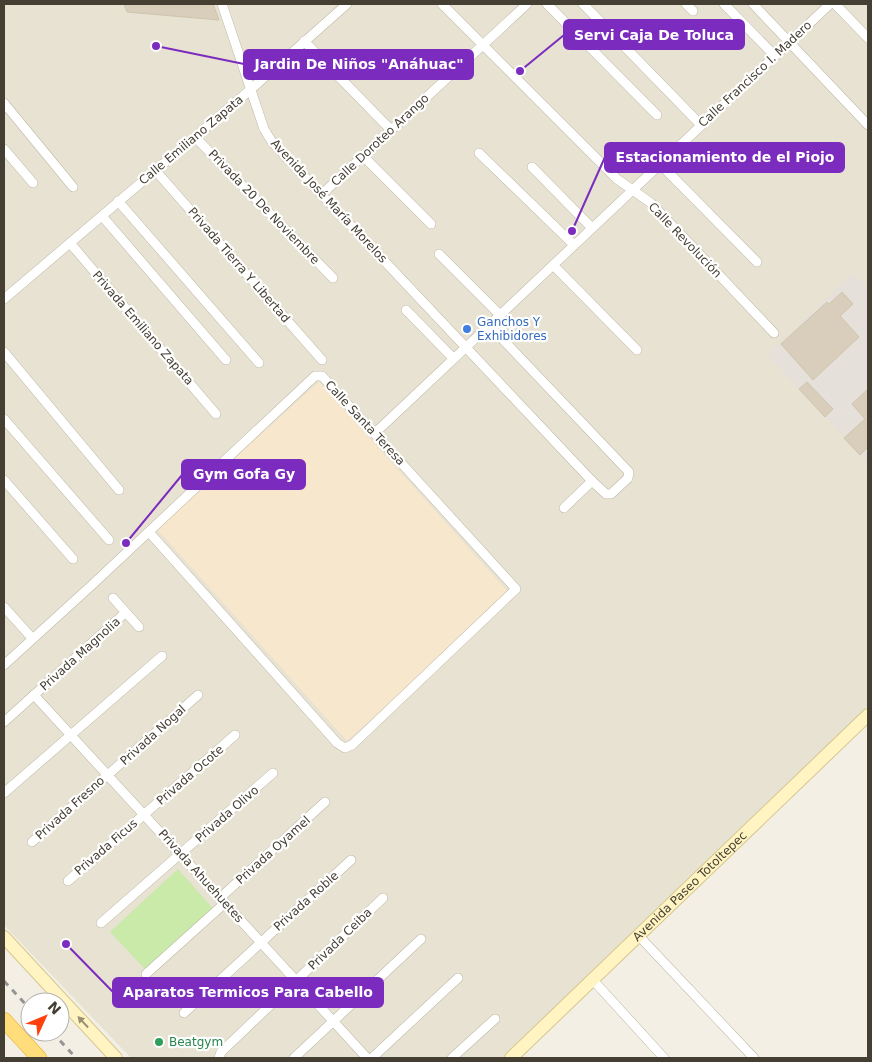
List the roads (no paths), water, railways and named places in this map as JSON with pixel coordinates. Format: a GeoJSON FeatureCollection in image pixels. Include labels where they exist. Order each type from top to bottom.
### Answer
{"type":"FeatureCollection","features":[{"type":"Feature","properties":{"kind":"highway"},"geometry":{"type":"LineString","coordinates":[[4,1020],[39,1058]]}},
{"type":"Feature","properties":{"kind":"main road","name":"Avenida Paseo Totoltepec"},"geometry":{"type":"LineString","coordinates":[[511,1058],[868,715]]}},
{"type":"Feature","properties":{"kind":"main road"},"geometry":{"type":"LineString","coordinates":[[4,937],[116,1058]]}},
{"type":"Feature","properties":{"kind":"street","name":"Avenida José María Morelos"},"geometry":{"type":"LineString","coordinates":[[222,4],[267,135],[592,481],[609,495],[630,475],[489,325]]}},
{"type":"Feature","properties":{"kind":"street","name":"Calle Emiliano Zapata"},"geometry":{"type":"LineString","coordinates":[[4,299],[250,90],[347,4]]}},
{"type":"Feature","properties":{"kind":"street","name":"Calle Revolución"},"geometry":{"type":"LineString","coordinates":[[442,4],[617,179],[650,203],[774,333]]}},
{"type":"Feature","properties":{"kind":"street","name":"Calle Doroteo Arango"},"geometry":{"type":"LineString","coordinates":[[322,194],[527,4]]}},
{"type":"Feature","properties":{"kind":"street"},"geometry":{"type":"LineString","coordinates":[[547,4],[657,116]]}},
{"type":"Feature","properties":{"kind":"street"},"geometry":{"type":"LineString","coordinates":[[584,4],[702,125]]}},
{"type":"Feature","properties":{"kind":"street"},"geometry":{"type":"LineString","coordinates":[[686,4],[693,11]]}},
{"type":"Feature","properties":{"kind":"street"},"geometry":{"type":"LineString","coordinates":[[724,4],[775,56]]}},
{"type":"Feature","properties":{"kind":"street"},"geometry":{"type":"LineString","coordinates":[[753,4],[868,125]]}},
{"type":"Feature","properties":{"kind":"street"},"geometry":{"type":"LineString","coordinates":[[829,4],[868,38]]}},
{"type":"Feature","properties":{"kind":"street","name":"Calle Francisco I. Madero"},"geometry":{"type":"LineString","coordinates":[[375,433],[829,4]]}},
{"type":"Feature","properties":{"kind":"street"},"geometry":{"type":"LineString","coordinates":[[304,41],[391,130]]}},
{"type":"Feature","properties":{"kind":"street"},"geometry":{"type":"LineString","coordinates":[[4,103],[73,186]]}},
{"type":"Feature","properties":{"kind":"street","name":"Privada 20 De Noviembre"},"geometry":{"type":"LineString","coordinates":[[195,137],[333,278]]}},
{"type":"Feature","properties":{"kind":"street"},"geometry":{"type":"LineString","coordinates":[[4,149],[33,184]]}},
{"type":"Feature","properties":{"kind":"street"},"geometry":{"type":"LineString","coordinates":[[479,153],[574,246]]}},
{"type":"Feature","properties":{"kind":"street"},"geometry":{"type":"LineString","coordinates":[[363,156],[431,224]]}},
{"type":"Feature","properties":{"kind":"street"},"geometry":{"type":"LineString","coordinates":[[660,164],[757,262]]}},
{"type":"Feature","properties":{"kind":"street"},"geometry":{"type":"LineString","coordinates":[[532,167],[592,228]]}},
{"type":"Feature","properties":{"kind":"street","name":"Privada Tierra Y Libertad"},"geometry":{"type":"LineString","coordinates":[[155,170],[322,360]]}},
{"type":"Feature","properties":{"kind":"street"},"geometry":{"type":"LineString","coordinates":[[118,201],[259,363]]}},
{"type":"Feature","properties":{"kind":"street"},"geometry":{"type":"LineString","coordinates":[[102,216],[226,360]]}},
{"type":"Feature","properties":{"kind":"street","name":"Privada Emiliano Zapata"},"geometry":{"type":"LineString","coordinates":[[70,243],[216,414]]}},
{"type":"Feature","properties":{"kind":"street"},"geometry":{"type":"LineString","coordinates":[[439,254],[500,314]]}},
{"type":"Feature","properties":{"kind":"street"},"geometry":{"type":"LineString","coordinates":[[553,264],[637,350]]}},
{"type":"Feature","properties":{"kind":"street"},"geometry":{"type":"LineString","coordinates":[[406,310],[453,358]]}},
{"type":"Feature","properties":{"kind":"street"},"geometry":{"type":"LineString","coordinates":[[4,352],[119,490]]}},
{"type":"Feature","properties":{"kind":"street","name":"Calle Santa Teresa"},"geometry":{"type":"LineString","coordinates":[[4,665],[315,376],[322,376],[516,589],[352,745],[345,748],[149,532]]}},
{"type":"Feature","properties":{"kind":"street"},"geometry":{"type":"LineString","coordinates":[[4,419],[108,540]]}},
{"type":"Feature","properties":{"kind":"street"},"geometry":{"type":"LineString","coordinates":[[4,480],[73,559]]}},
{"type":"Feature","properties":{"kind":"street"},"geometry":{"type":"LineString","coordinates":[[564,508],[592,481]]}},
{"type":"Feature","properties":{"kind":"street","name":"Privada Magnolia"},"geometry":{"type":"LineString","coordinates":[[113,598],[139,627]]}},
{"type":"Feature","properties":{"kind":"street"},"geometry":{"type":"LineString","coordinates":[[4,607],[32,638]]}},
{"type":"Feature","properties":{"kind":"street","name":"Privada Magnolia"},"geometry":{"type":"LineString","coordinates":[[4,722],[125,613]]}},
{"type":"Feature","properties":{"kind":"street"},"geometry":{"type":"LineString","coordinates":[[4,793],[162,656]]}},
{"type":"Feature","properties":{"kind":"street","name":"Privada Ahuehuetes"},"geometry":{"type":"LineString","coordinates":[[34,695],[367,1058]]}},
{"type":"Feature","properties":{"kind":"street","name":"Privada Nogal"},"geometry":{"type":"LineString","coordinates":[[108,775],[198,695]]}},
{"type":"Feature","properties":{"kind":"street","name":"Privada Ocote"},"geometry":{"type":"LineString","coordinates":[[144,814],[235,735]]}},
{"type":"Feature","properties":{"kind":"street","name":"Privada Olivo"},"geometry":{"type":"LineString","coordinates":[[101,923],[273,774]]}},
{"type":"Feature","properties":{"kind":"street","name":"Privada Fresno"},"geometry":{"type":"LineString","coordinates":[[32,842],[108,775]]}},
{"type":"Feature","properties":{"kind":"street","name":"Privada Oyamel"},"geometry":{"type":"LineString","coordinates":[[146,974],[325,802]]}},
{"type":"Feature","properties":{"kind":"street","name":"Privada Ficus"},"geometry":{"type":"LineString","coordinates":[[68,881],[144,814]]}},
{"type":"Feature","properties":{"kind":"street","name":"Privada Roble"},"geometry":{"type":"LineString","coordinates":[[184,1013],[351,860]]}},
{"type":"Feature","properties":{"kind":"street","name":"Privada Ceiba"},"geometry":{"type":"LineString","coordinates":[[219,1058],[221,1052],[383,898]]}},
{"type":"Feature","properties":{"kind":"street"},"geometry":{"type":"LineString","coordinates":[[638,934],[754,1058]]}},
{"type":"Feature","properties":{"kind":"street"},"geometry":{"type":"LineString","coordinates":[[294,1058],[422,939]]}},
{"type":"Feature","properties":{"kind":"street"},"geometry":{"type":"LineString","coordinates":[[372,1058],[458,978]]}},
{"type":"Feature","properties":{"kind":"street"},"geometry":{"type":"LineString","coordinates":[[592,979],[664,1058]]}},
{"type":"Feature","properties":{"kind":"street"},"geometry":{"type":"LineString","coordinates":[[452,1058],[494,1019]]}},
{"type":"Feature","properties":{"kind":"railway"},"geometry":{"type":"LineString","coordinates":[[4,981],[20,998]]}},
{"type":"Feature","properties":{"kind":"railway"},"geometry":{"type":"LineString","coordinates":[[61,1042],[76,1058]]}},
{"type":"Feature","properties":{"kind":"place","name":"Jardin De Niños \"Anáhuac\""},"geometry":{"type":"Point","coordinates":[156,46]}},
{"type":"Feature","properties":{"kind":"place","name":"Servi Caja De Toluca"},"geometry":{"type":"Point","coordinates":[520,71]}},
{"type":"Feature","properties":{"kind":"place","name":"Estacionamiento de el Piojo"},"geometry":{"type":"Point","coordinates":[572,231]}},
{"type":"Feature","properties":{"kind":"place","name":"Ganchos Y Exhibidores"},"geometry":{"type":"Point","coordinates":[467,329]}},
{"type":"Feature","properties":{"kind":"place","name":"Gym Gofa Gy"},"geometry":{"type":"Point","coordinates":[126,543]}},
{"type":"Feature","properties":{"kind":"place","name":"Aparatos Termicos Para Cabello"},"geometry":{"type":"Point","coordinates":[66,944]}},
{"type":"Feature","properties":{"kind":"place","name":"Beatgym"},"geometry":{"type":"Point","coordinates":[159,1042]}}]}
